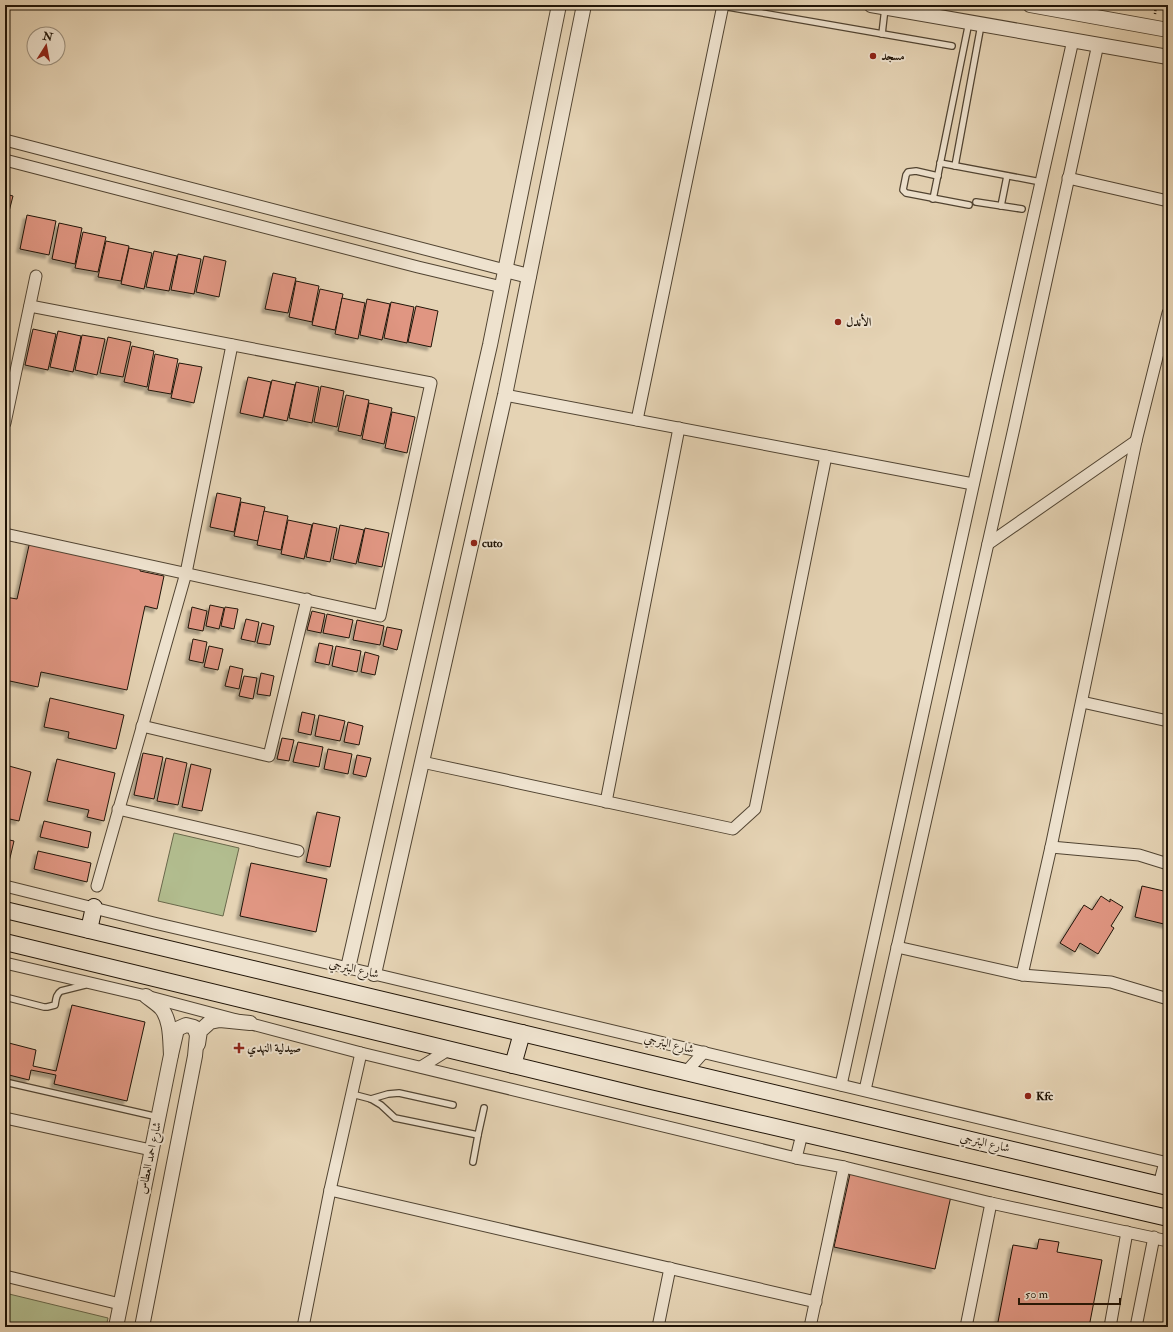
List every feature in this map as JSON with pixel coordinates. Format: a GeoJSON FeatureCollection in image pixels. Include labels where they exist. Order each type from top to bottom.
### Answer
{"type":"FeatureCollection","features":[{"type":"Feature","properties":{"kind":"main road"},"geometry":{"type":"LineString","coordinates":[[89,930],[94,907]]}},
{"type":"Feature","properties":{"kind":"main road","name":"شارع البترجي"},"geometry":{"type":"LineString","coordinates":[[5,910],[1164,1186]]}},
{"type":"Feature","properties":{"kind":"main road"},"geometry":{"type":"LineString","coordinates":[[5,942],[513,1066],[1168,1218]]}},
{"type":"Feature","properties":{"kind":"main road"},"geometry":{"type":"LineString","coordinates":[[513,1066],[522,1033]]}},
{"type":"Feature","properties":{"kind":"street"},"geometry":{"type":"LineString","coordinates":[[348,968],[490,345],[559,5]]}},
{"type":"Feature","properties":{"kind":"street"},"geometry":{"type":"LineString","coordinates":[[374,974],[505,395],[584,5]]}},
{"type":"Feature","properties":{"kind":"street"},"geometry":{"type":"LineString","coordinates":[[871,5],[1168,57]]}},
{"type":"Feature","properties":{"kind":"street"},"geometry":{"type":"LineString","coordinates":[[1030,5],[1168,30]]}},
{"type":"Feature","properties":{"kind":"street"},"geometry":{"type":"LineString","coordinates":[[637,420],[723,6]]}},
{"type":"Feature","properties":{"kind":"street"},"geometry":{"type":"LineString","coordinates":[[841,1085],[973,484],[1073,40]]}},
{"type":"Feature","properties":{"kind":"street"},"geometry":{"type":"LineString","coordinates":[[864,1090],[988,544],[1098,44]]}},
{"type":"Feature","properties":{"kind":"street"},"geometry":{"type":"LineString","coordinates":[[5,140],[529,276]]}},
{"type":"Feature","properties":{"kind":"street"},"geometry":{"type":"LineString","coordinates":[[5,160],[418,267],[502,287]]}},
{"type":"Feature","properties":{"kind":"street"},"geometry":{"type":"LineString","coordinates":[[1068,178],[1168,201]]}},
{"type":"Feature","properties":{"kind":"street"},"geometry":{"type":"LineString","coordinates":[[5,423],[36,276]]}},
{"type":"Feature","properties":{"kind":"street"},"geometry":{"type":"LineString","coordinates":[[5,534],[380,616],[432,383],[30,306]]}},
{"type":"Feature","properties":{"kind":"street"},"geometry":{"type":"LineString","coordinates":[[1022,975],[1051,848],[1136,441],[1166,336],[1168,313]]}},
{"type":"Feature","properties":{"kind":"street"},"geometry":{"type":"LineString","coordinates":[[97,886],[186,573],[232,344]]}},
{"type":"Feature","properties":{"kind":"street"},"geometry":{"type":"LineString","coordinates":[[505,395],[973,484]]}},
{"type":"Feature","properties":{"kind":"street"},"geometry":{"type":"LineString","coordinates":[[606,802],[679,428]]}},
{"type":"Feature","properties":{"kind":"street"},"geometry":{"type":"LineString","coordinates":[[988,544],[1136,441]]}},
{"type":"Feature","properties":{"kind":"street"},"geometry":{"type":"LineString","coordinates":[[422,762],[733,829],[755,809],[826,456]]}},
{"type":"Feature","properties":{"kind":"street"},"geometry":{"type":"LineString","coordinates":[[142,726],[269,756],[307,600]]}},
{"type":"Feature","properties":{"kind":"street"},"geometry":{"type":"LineString","coordinates":[[1082,702],[1168,721]]}},
{"type":"Feature","properties":{"kind":"street"},"geometry":{"type":"LineString","coordinates":[[118,809],[298,851]]}},
{"type":"Feature","properties":{"kind":"street"},"geometry":{"type":"LineString","coordinates":[[1051,848],[1139,855],[1168,864]]}},
{"type":"Feature","properties":{"kind":"street","name":"شارع البترجي"},"geometry":{"type":"LineString","coordinates":[[5,886],[154,923],[704,1052],[1166,1163]]}},
{"type":"Feature","properties":{"kind":"street"},"geometry":{"type":"LineString","coordinates":[[897,947],[1022,975],[1111,982],[1168,999]]}},
{"type":"Feature","properties":{"kind":"street"},"geometry":{"type":"LineString","coordinates":[[5,963],[146,996],[421,1067],[796,1158],[844,1167],[991,1203],[1168,1241]]}},
{"type":"Feature","properties":{"kind":"street","name":"شارع احمد العطاس"},"geometry":{"type":"LineString","coordinates":[[116,1327],[171,1055],[170,1037],[166,1018],[161,1009],[146,996]]}},
{"type":"Feature","properties":{"kind":"street"},"geometry":{"type":"LineString","coordinates":[[195,1056],[200,1031],[210,1022],[220,1020],[250,1023]]}},
{"type":"Feature","properties":{"kind":"street"},"geometry":{"type":"LineString","coordinates":[[171,1055],[177,1029],[186,1025],[194,1028],[197,1035],[195,1056]]}},
{"type":"Feature","properties":{"kind":"street"},"geometry":{"type":"LineString","coordinates":[[421,1067],[448,1050]]}},
{"type":"Feature","properties":{"kind":"street"},"geometry":{"type":"LineString","coordinates":[[303,1327],[330,1190],[361,1052]]}},
{"type":"Feature","properties":{"kind":"street","name":"شارع البترجي"},"geometry":{"type":"LineString","coordinates":[[686,1072],[704,1052]]}},
{"type":"Feature","properties":{"kind":"street","name":"شارع احمد العطاس"},"geometry":{"type":"LineString","coordinates":[[142,1327],[195,1056]]}},
{"type":"Feature","properties":{"kind":"street"},"geometry":{"type":"LineString","coordinates":[[5,1118],[151,1150]]}},
{"type":"Feature","properties":{"kind":"street"},"geometry":{"type":"LineString","coordinates":[[796,1158],[802,1134]]}},
{"type":"Feature","properties":{"kind":"street"},"geometry":{"type":"LineString","coordinates":[[1164,1186],[1166,1163]]}},
{"type":"Feature","properties":{"kind":"street"},"geometry":{"type":"LineString","coordinates":[[810,1327],[844,1167]]}},
{"type":"Feature","properties":{"kind":"street"},"geometry":{"type":"LineString","coordinates":[[330,1190],[816,1302]]}},
{"type":"Feature","properties":{"kind":"street"},"geometry":{"type":"LineString","coordinates":[[966,1327],[991,1203]]}},
{"type":"Feature","properties":{"kind":"street"},"geometry":{"type":"LineString","coordinates":[[1110,1327],[1127,1232]]}},
{"type":"Feature","properties":{"kind":"street"},"geometry":{"type":"LineString","coordinates":[[1136,1327],[1154,1237]]}},
{"type":"Feature","properties":{"kind":"street"},"geometry":{"type":"LineString","coordinates":[[658,1327],[670,1268]]}},
{"type":"Feature","properties":{"kind":"street"},"geometry":{"type":"LineString","coordinates":[[5,1276],[120,1304]]}},
{"type":"Feature","properties":{"kind":"lane"},"geometry":{"type":"LineString","coordinates":[[723,6],[952,46]]}},
{"type":"Feature","properties":{"kind":"lane"},"geometry":{"type":"LineString","coordinates":[[882,34],[885,7]]}},
{"type":"Feature","properties":{"kind":"lane"},"geometry":{"type":"LineString","coordinates":[[933,199],[940,163],[975,23]]}},
{"type":"Feature","properties":{"kind":"lane"},"geometry":{"type":"LineString","coordinates":[[955,166],[975,23]]}},
{"type":"Feature","properties":{"kind":"lane"},"geometry":{"type":"LineString","coordinates":[[940,163],[1041,182]]}},
{"type":"Feature","properties":{"kind":"lane"},"geometry":{"type":"LineString","coordinates":[[938,176],[916,171],[908,172],[903,190],[906,193],[969,206]]}},
{"type":"Feature","properties":{"kind":"lane"},"geometry":{"type":"LineString","coordinates":[[1001,206],[1007,176]]}},
{"type":"Feature","properties":{"kind":"lane"},"geometry":{"type":"LineString","coordinates":[[976,202],[1022,209]]}},
{"type":"Feature","properties":{"kind":"lane"},"geometry":{"type":"LineString","coordinates":[[5,997],[47,1007],[55,1004],[56,996],[61,991],[72,987],[92,984]]}},
{"type":"Feature","properties":{"kind":"lane"},"geometry":{"type":"LineString","coordinates":[[5,1082],[158,1117]]}},
{"type":"Feature","properties":{"kind":"lane"},"geometry":{"type":"LineString","coordinates":[[371,1099],[388,1094],[399,1093],[453,1105]]}},
{"type":"Feature","properties":{"kind":"lane"},"geometry":{"type":"LineString","coordinates":[[352,1094],[371,1099],[381,1105],[395,1118],[478,1135]]}},
{"type":"Feature","properties":{"kind":"lane"},"geometry":{"type":"LineString","coordinates":[[473,1162],[484,1108]]}},
{"type":"Feature","properties":{"kind":"green space"},"geometry":{"type":"Polygon","coordinates":[[[174,833],[239,848],[223,916],[158,901],[174,833]]]}},
{"type":"Feature","properties":{"kind":"green space"},"geometry":{"type":"Polygon","coordinates":[[[5,1293],[108,1318],[106,1327],[5,1327],[5,1293]]]}},
{"type":"Feature","properties":{"kind":"building"},"geometry":{"type":"Polygon","coordinates":[[[5,194],[13,196],[5,227],[5,194]]]}},
{"type":"Feature","properties":{"kind":"building"},"geometry":{"type":"Polygon","coordinates":[[[27,215],[56,221],[49,255],[20,249],[27,215]]]}},
{"type":"Feature","properties":{"kind":"building"},"geometry":{"type":"Polygon","coordinates":[[[59,223],[82,228],[75,264],[52,259],[59,223]]]}},
{"type":"Feature","properties":{"kind":"building"},"geometry":{"type":"Polygon","coordinates":[[[83,232],[106,237],[98,272],[75,268],[83,232]]]}},
{"type":"Feature","properties":{"kind":"building"},"geometry":{"type":"Polygon","coordinates":[[[106,241],[129,246],[121,281],[98,277],[106,241]]]}},
{"type":"Feature","properties":{"kind":"building"},"geometry":{"type":"Polygon","coordinates":[[[129,248],[152,253],[144,289],[121,284],[129,248]]]}},
{"type":"Feature","properties":{"kind":"building"},"geometry":{"type":"Polygon","coordinates":[[[154,251],[177,256],[169,291],[146,287],[154,251]]]}},
{"type":"Feature","properties":{"kind":"building"},"geometry":{"type":"Polygon","coordinates":[[[178,254],[201,259],[194,294],[171,290],[178,254]]]}},
{"type":"Feature","properties":{"kind":"building"},"geometry":{"type":"Polygon","coordinates":[[[204,256],[226,261],[219,297],[196,292],[204,256]]]}},
{"type":"Feature","properties":{"kind":"building"},"geometry":{"type":"Polygon","coordinates":[[[273,273],[296,278],[288,313],[265,309],[273,273]]]}},
{"type":"Feature","properties":{"kind":"building"},"geometry":{"type":"Polygon","coordinates":[[[296,281],[319,286],[312,322],[289,317],[296,281]]]}},
{"type":"Feature","properties":{"kind":"building"},"geometry":{"type":"Polygon","coordinates":[[[320,289],[343,294],[335,330],[312,325],[320,289]]]}},
{"type":"Feature","properties":{"kind":"building"},"geometry":{"type":"Polygon","coordinates":[[[342,298],[365,303],[358,339],[335,334],[342,298]]]}},
{"type":"Feature","properties":{"kind":"building"},"geometry":{"type":"Polygon","coordinates":[[[367,299],[390,304],[382,340],[360,335],[367,299]]]}},
{"type":"Feature","properties":{"kind":"building"},"geometry":{"type":"Polygon","coordinates":[[[391,302],[414,307],[407,343],[384,338],[391,302]]]}},
{"type":"Feature","properties":{"kind":"building"},"geometry":{"type":"Polygon","coordinates":[[[416,306],[438,311],[431,347],[408,342],[416,306]]]}},
{"type":"Feature","properties":{"kind":"building"},"geometry":{"type":"Polygon","coordinates":[[[33,329],[56,334],[48,370],[25,365],[33,329]]]}},
{"type":"Feature","properties":{"kind":"building"},"geometry":{"type":"Polygon","coordinates":[[[58,331],[81,336],[73,372],[50,367],[58,331]]]}},
{"type":"Feature","properties":{"kind":"building"},"geometry":{"type":"Polygon","coordinates":[[[82,335],[105,339],[97,375],[75,370],[82,335]]]}},
{"type":"Feature","properties":{"kind":"building"},"geometry":{"type":"Polygon","coordinates":[[[108,337],[131,342],[123,377],[100,373],[108,337]]]}},
{"type":"Feature","properties":{"kind":"building"},"geometry":{"type":"Polygon","coordinates":[[[132,346],[154,351],[147,387],[124,382],[132,346]]]}},
{"type":"Feature","properties":{"kind":"building"},"geometry":{"type":"Polygon","coordinates":[[[155,354],[178,359],[171,394],[148,390],[155,354]]]}},
{"type":"Feature","properties":{"kind":"building"},"geometry":{"type":"Polygon","coordinates":[[[179,363],[202,367],[194,403],[171,398],[179,363]]]}},
{"type":"Feature","properties":{"kind":"building"},"geometry":{"type":"Polygon","coordinates":[[[248,377],[271,382],[263,418],[240,413],[248,377]]]}},
{"type":"Feature","properties":{"kind":"building"},"geometry":{"type":"Polygon","coordinates":[[[272,380],[295,385],[287,421],[264,416],[272,380]]]}},
{"type":"Feature","properties":{"kind":"building"},"geometry":{"type":"Polygon","coordinates":[[[296,382],[319,387],[312,423],[289,418],[296,382]]]}},
{"type":"Feature","properties":{"kind":"building"},"geometry":{"type":"Polygon","coordinates":[[[321,386],[344,391],[337,427],[314,422],[321,386]]]}},
{"type":"Feature","properties":{"kind":"building"},"geometry":{"type":"Polygon","coordinates":[[[346,395],[369,400],[361,436],[338,431],[346,395]]]}},
{"type":"Feature","properties":{"kind":"building"},"geometry":{"type":"Polygon","coordinates":[[[369,403],[392,408],[384,444],[362,439],[369,403]]]}},
{"type":"Feature","properties":{"kind":"building"},"geometry":{"type":"Polygon","coordinates":[[[392,412],[415,417],[407,453],[385,448],[392,412]]]}},
{"type":"Feature","properties":{"kind":"building"},"geometry":{"type":"Polygon","coordinates":[[[217,493],[241,498],[234,532],[210,527],[217,493]]]}},
{"type":"Feature","properties":{"kind":"building"},"geometry":{"type":"Polygon","coordinates":[[[241,502],[265,507],[258,541],[234,536],[241,502]]]}},
{"type":"Feature","properties":{"kind":"building"},"geometry":{"type":"Polygon","coordinates":[[[264,511],[288,516],[281,550],[257,545],[264,511]]]}},
{"type":"Feature","properties":{"kind":"building"},"geometry":{"type":"Polygon","coordinates":[[[288,520],[312,525],[304,559],[281,554],[288,520]]]}},
{"type":"Feature","properties":{"kind":"building"},"geometry":{"type":"Polygon","coordinates":[[[313,523],[337,528],[330,562],[306,557],[313,523]]]}},
{"type":"Feature","properties":{"kind":"building"},"geometry":{"type":"Polygon","coordinates":[[[340,525],[364,530],[356,564],[333,559],[340,525]]]}},
{"type":"Feature","properties":{"kind":"building"},"geometry":{"type":"Polygon","coordinates":[[[365,528],[389,533],[382,567],[358,562],[365,528]]]}},
{"type":"Feature","properties":{"kind":"building"},"geometry":{"type":"Polygon","coordinates":[[[30,541],[141,566],[140,571],[164,576],[157,609],[145,606],[127,690],[41,672],[38,687],[5,680],[5,597],[17,599],[30,541]]]}},
{"type":"Feature","properties":{"kind":"building"},"geometry":{"type":"Polygon","coordinates":[[[210,605],[224,608],[219,629],[206,626],[210,605]]]}},
{"type":"Feature","properties":{"kind":"building"},"geometry":{"type":"Polygon","coordinates":[[[192,607],[207,611],[203,631],[188,628],[192,607]]]}},
{"type":"Feature","properties":{"kind":"building"},"geometry":{"type":"Polygon","coordinates":[[[225,607],[238,609],[234,629],[221,626],[225,607]]]}},
{"type":"Feature","properties":{"kind":"building"},"geometry":{"type":"Polygon","coordinates":[[[312,611],[325,614],[321,633],[307,630],[312,611]]]}},
{"type":"Feature","properties":{"kind":"building"},"geometry":{"type":"Polygon","coordinates":[[[327,614],[353,620],[349,638],[323,633],[327,614]]]}},
{"type":"Feature","properties":{"kind":"building"},"geometry":{"type":"Polygon","coordinates":[[[246,619],[259,622],[255,642],[241,639],[246,619]]]}},
{"type":"Feature","properties":{"kind":"building"},"geometry":{"type":"Polygon","coordinates":[[[357,620],[384,626],[380,645],[353,640],[357,620]]]}},
{"type":"Feature","properties":{"kind":"building"},"geometry":{"type":"Polygon","coordinates":[[[262,623],[274,626],[270,645],[257,643],[262,623]]]}},
{"type":"Feature","properties":{"kind":"building"},"geometry":{"type":"Polygon","coordinates":[[[387,627],[402,630],[397,650],[383,646],[387,627]]]}},
{"type":"Feature","properties":{"kind":"building"},"geometry":{"type":"Polygon","coordinates":[[[193,639],[207,642],[203,663],[189,660],[193,639]]]}},
{"type":"Feature","properties":{"kind":"building"},"geometry":{"type":"Polygon","coordinates":[[[319,643],[333,646],[329,665],[315,662],[319,643]]]}},
{"type":"Feature","properties":{"kind":"building"},"geometry":{"type":"Polygon","coordinates":[[[209,646],[223,649],[218,670],[204,667],[209,646]]]}},
{"type":"Feature","properties":{"kind":"building"},"geometry":{"type":"Polygon","coordinates":[[[336,646],[361,651],[357,672],[332,666],[336,646]]]}},
{"type":"Feature","properties":{"kind":"building"},"geometry":{"type":"Polygon","coordinates":[[[365,652],[379,656],[375,675],[361,672],[365,652]]]}},
{"type":"Feature","properties":{"kind":"building"},"geometry":{"type":"Polygon","coordinates":[[[230,666],[243,669],[239,689],[225,686],[230,666]]]}},
{"type":"Feature","properties":{"kind":"building"},"geometry":{"type":"Polygon","coordinates":[[[261,673],[274,676],[270,696],[257,694],[261,673]]]}},
{"type":"Feature","properties":{"kind":"building"},"geometry":{"type":"Polygon","coordinates":[[[244,676],[257,678],[253,699],[239,696],[244,676]]]}},
{"type":"Feature","properties":{"kind":"building"},"geometry":{"type":"Polygon","coordinates":[[[50,698],[124,715],[116,749],[68,738],[69,732],[44,727],[50,698]]]}},
{"type":"Feature","properties":{"kind":"building"},"geometry":{"type":"Polygon","coordinates":[[[302,712],[315,715],[311,735],[298,732],[302,712]]]}},
{"type":"Feature","properties":{"kind":"building"},"geometry":{"type":"Polygon","coordinates":[[[319,715],[345,721],[340,741],[315,736],[319,715]]]}},
{"type":"Feature","properties":{"kind":"building"},"geometry":{"type":"Polygon","coordinates":[[[348,722],[363,726],[359,745],[344,742],[348,722]]]}},
{"type":"Feature","properties":{"kind":"building"},"geometry":{"type":"Polygon","coordinates":[[[282,738],[294,740],[289,761],[277,759],[282,738]]]}},
{"type":"Feature","properties":{"kind":"building"},"geometry":{"type":"Polygon","coordinates":[[[298,742],[323,747],[319,767],[293,762],[298,742]]]}},
{"type":"Feature","properties":{"kind":"building"},"geometry":{"type":"Polygon","coordinates":[[[328,749],[352,754],[348,774],[324,769],[328,749]]]}},
{"type":"Feature","properties":{"kind":"building"},"geometry":{"type":"Polygon","coordinates":[[[143,753],[163,757],[154,799],[134,795],[143,753]]]}},
{"type":"Feature","properties":{"kind":"building"},"geometry":{"type":"Polygon","coordinates":[[[357,755],[371,758],[366,777],[353,774],[357,755]]]}},
{"type":"Feature","properties":{"kind":"building"},"geometry":{"type":"Polygon","coordinates":[[[166,758],[187,763],[178,805],[157,801],[166,758]]]}},
{"type":"Feature","properties":{"kind":"building"},"geometry":{"type":"Polygon","coordinates":[[[57,759],[115,773],[104,821],[87,817],[89,810],[47,801],[57,759]]]}},
{"type":"Feature","properties":{"kind":"building"},"geometry":{"type":"Polygon","coordinates":[[[191,764],[211,769],[202,811],[182,807],[191,764]]]}},
{"type":"Feature","properties":{"kind":"building"},"geometry":{"type":"Polygon","coordinates":[[[9,766],[31,772],[19,821],[5,818],[5,781],[9,766]]]}},
{"type":"Feature","properties":{"kind":"building"},"geometry":{"type":"Polygon","coordinates":[[[317,812],[340,817],[330,867],[306,862],[317,812]]]}},
{"type":"Feature","properties":{"kind":"building"},"geometry":{"type":"Polygon","coordinates":[[[44,821],[91,832],[88,848],[40,837],[44,821]]]}},
{"type":"Feature","properties":{"kind":"building"},"geometry":{"type":"Polygon","coordinates":[[[5,839],[14,841],[9,862],[5,861],[5,839]]]}},
{"type":"Feature","properties":{"kind":"building"},"geometry":{"type":"Polygon","coordinates":[[[38,851],[91,863],[87,882],[34,869],[38,851]]]}},
{"type":"Feature","properties":{"kind":"building"},"geometry":{"type":"Polygon","coordinates":[[[251,863],[327,879],[316,932],[240,916],[251,863]]]}},
{"type":"Feature","properties":{"kind":"building"},"geometry":{"type":"Polygon","coordinates":[[[1142,886],[1168,892],[1168,925],[1135,917],[1142,886]]]}},
{"type":"Feature","properties":{"kind":"building"},"geometry":{"type":"Polygon","coordinates":[[[1101,896],[1110,902],[1110,899],[1123,907],[1111,926],[1114,928],[1098,954],[1080,943],[1075,952],[1060,943],[1084,905],[1092,910],[1101,896]]]}},
{"type":"Feature","properties":{"kind":"building"},"geometry":{"type":"Polygon","coordinates":[[[72,1005],[145,1022],[127,1101],[54,1084],[56,1075],[31,1070],[29,1080],[5,1074],[5,1042],[36,1050],[33,1066],[56,1071],[72,1005]]]}},
{"type":"Feature","properties":{"kind":"building"},"geometry":{"type":"Polygon","coordinates":[[[850,1174],[951,1196],[935,1269],[834,1247],[850,1174]]]}},
{"type":"Feature","properties":{"kind":"building"},"geometry":{"type":"Polygon","coordinates":[[[1039,1239],[1059,1242],[1057,1252],[1102,1260],[1089,1327],[997,1327],[1013,1245],[1037,1249],[1039,1239]]]}},
{"type":"Feature","properties":{"kind":"place","name":"مسجد"},"geometry":{"type":"Point","coordinates":[873,56]}},
{"type":"Feature","properties":{"kind":"place","name":"الأندل"},"geometry":{"type":"Point","coordinates":[838,322]}},
{"type":"Feature","properties":{"kind":"place","name":"cuto"},"geometry":{"type":"Point","coordinates":[474,543]}},
{"type":"Feature","properties":{"kind":"place","name":"صيدلية النهدي"},"geometry":{"type":"Point","coordinates":[239,1048]}},
{"type":"Feature","properties":{"kind":"place","name":"Kfc"},"geometry":{"type":"Point","coordinates":[1028,1096]}}]}
